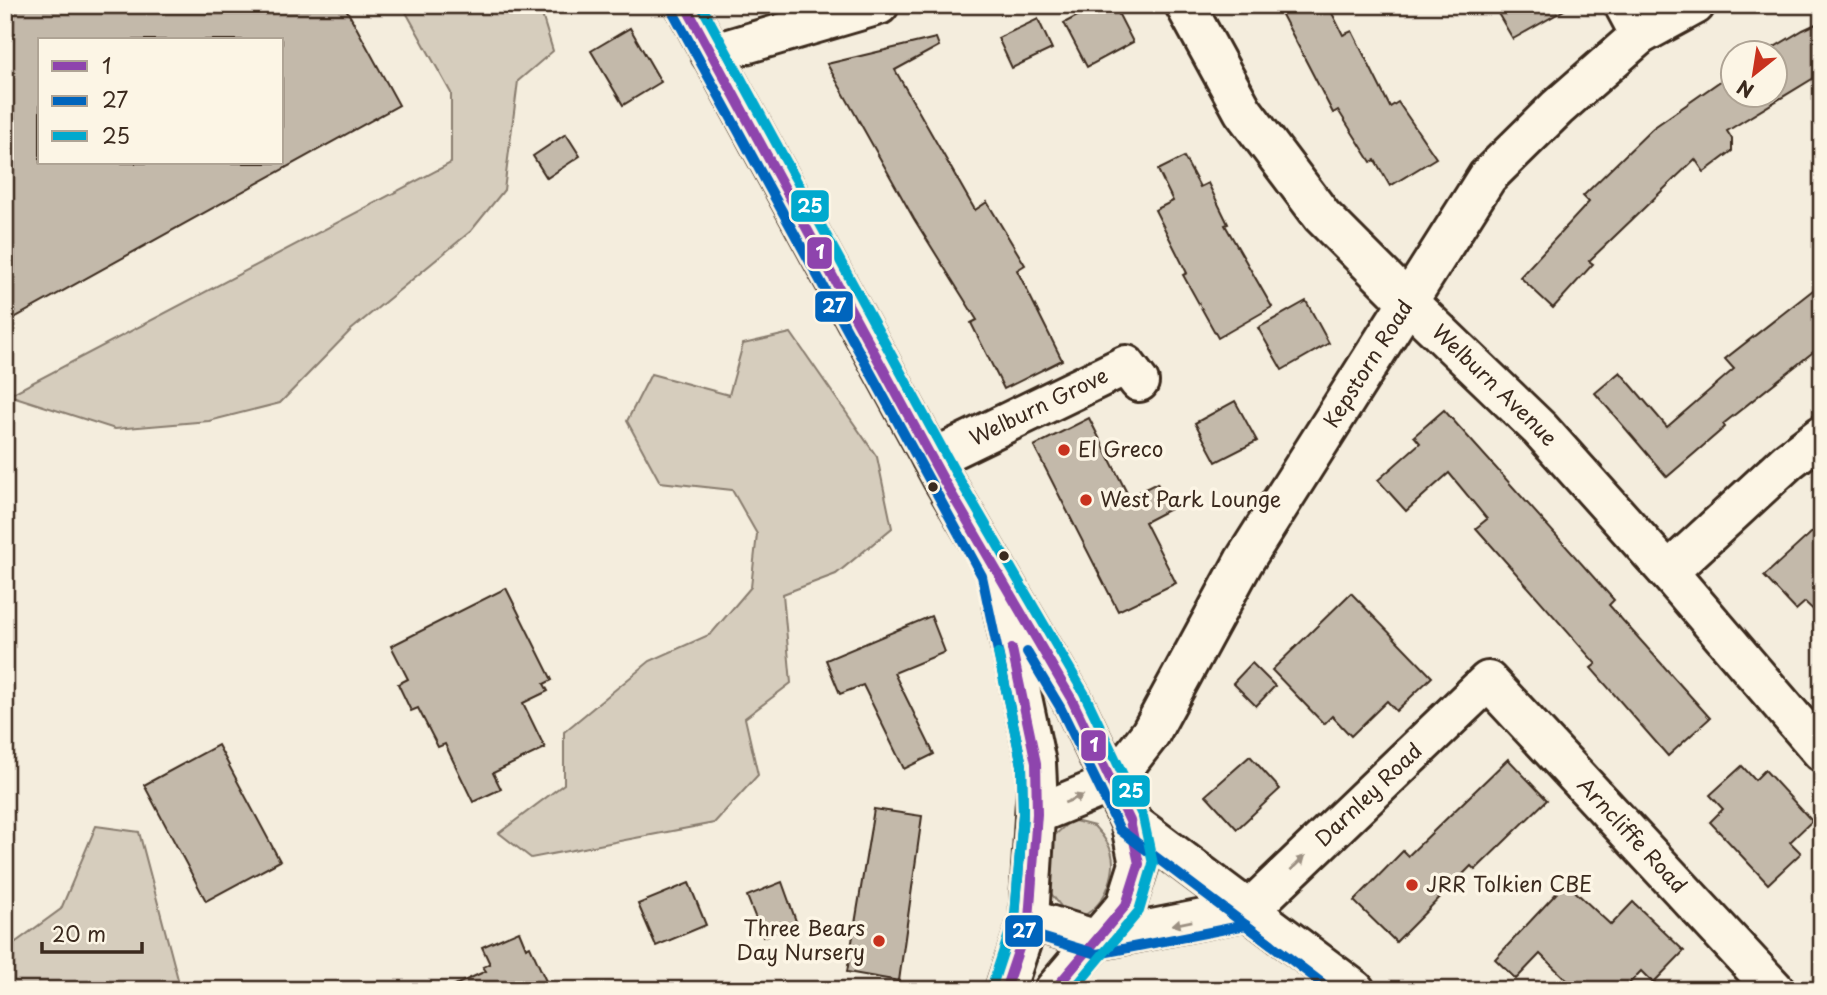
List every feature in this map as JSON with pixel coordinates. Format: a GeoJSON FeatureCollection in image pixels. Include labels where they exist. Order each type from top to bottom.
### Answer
{"type":"FeatureCollection","features":[{"type":"Feature","properties":{"kind":"main road"},"geometry":{"type":"LineString","coordinates":[[685,5],[932,459],[1072,700],[1130,821],[1139,864],[1126,905],[1054,990]]}},
{"type":"Feature","properties":{"kind":"main road"},"geometry":{"type":"LineString","coordinates":[[711,54],[879,5]]}},
{"type":"Feature","properties":{"kind":"main road","name":"Welburn Avenue"},"geometry":{"type":"LineString","coordinates":[[1185,5],[1242,111],[1322,216],[1540,429],[1668,572],[1822,752]]}},
{"type":"Feature","properties":{"kind":"main road","name":"Kepstorn Road"},"geometry":{"type":"LineString","coordinates":[[1112,783],[1150,734],[1244,561],[1487,177],[1557,108],[1632,20],[1695,5]]}},
{"type":"Feature","properties":{"kind":"main road","name":"Welburn Grove"},"geometry":{"type":"LineString","coordinates":[[932,459],[1126,365],[1139,383]]}},
{"type":"Feature","properties":{"kind":"main road"},"geometry":{"type":"LineString","coordinates":[[1668,572],[1788,461],[1822,435]]}},
{"type":"Feature","properties":{"kind":"main road"},"geometry":{"type":"LineString","coordinates":[[995,571],[1035,763],[1037,814],[1029,919],[1005,990]]}},
{"type":"Feature","properties":{"kind":"main road","name":"Darnley Road"},"geometry":{"type":"LineString","coordinates":[[1249,910],[1488,681]]}},
{"type":"Feature","properties":{"kind":"main road","name":"Arncliffe Road"},"geometry":{"type":"LineString","coordinates":[[1488,681],[1765,986]]}},
{"type":"Feature","properties":{"kind":"main road"},"geometry":{"type":"LineString","coordinates":[[1037,814],[1112,783]]}},
{"type":"Feature","properties":{"kind":"main road"},"geometry":{"type":"LineString","coordinates":[[1130,821],[1355,990]]}},
{"type":"Feature","properties":{"kind":"main road"},"geometry":{"type":"LineString","coordinates":[[1029,919],[1097,940],[1249,910]]}},
{"type":"Feature","properties":{"kind":"shaded area"},"geometry":{"type":"Polygon","coordinates":[[[402,5],[539,5],[553,51],[518,81],[504,190],[471,231],[351,330],[280,403],[209,421],[115,429],[9,395],[451,163],[451,93],[402,5]]]}},
{"type":"Feature","properties":{"kind":"shaded area"},"geometry":{"type":"Polygon","coordinates":[[[791,333],[877,457],[892,528],[836,574],[783,594],[791,683],[745,718],[758,775],[714,823],[531,858],[499,833],[564,784],[564,732],[650,661],[711,634],[751,587],[757,534],[732,490],[660,482],[627,421],[651,374],[729,395],[743,344],[791,333]]]}},
{"type":"Feature","properties":{"kind":"shaded area"},"geometry":{"type":"Polygon","coordinates":[[[1071,820],[1094,826],[1112,853],[1109,884],[1098,903],[1083,916],[1063,909],[1050,892],[1045,864],[1053,837],[1071,820]]]}},
{"type":"Feature","properties":{"kind":"shaded area"},"geometry":{"type":"Polygon","coordinates":[[[96,826],[139,832],[179,983],[177,990],[5,990],[5,950],[61,909],[96,826]]]}},
{"type":"Feature","properties":{"kind":"building"},"geometry":{"type":"Polygon","coordinates":[[[5,5],[344,5],[399,105],[5,323],[5,5]]]}},
{"type":"Feature","properties":{"kind":"building"},"geometry":{"type":"Polygon","coordinates":[[[1098,5],[1114,5],[1133,42],[1087,67],[1064,23],[1098,5]]]}},
{"type":"Feature","properties":{"kind":"building"},"geometry":{"type":"Polygon","coordinates":[[[1277,5],[1328,5],[1343,35],[1352,31],[1390,107],[1398,102],[1436,158],[1390,186],[1375,160],[1371,162],[1338,110],[1333,113],[1277,5]]]}},
{"type":"Feature","properties":{"kind":"building"},"geometry":{"type":"Polygon","coordinates":[[[1493,5],[1573,5],[1513,39],[1493,5]]]}},
{"type":"Feature","properties":{"kind":"building"},"geometry":{"type":"Polygon","coordinates":[[[1038,19],[1052,49],[1012,68],[998,38],[1038,19]]]}},
{"type":"Feature","properties":{"kind":"building"},"geometry":{"type":"Polygon","coordinates":[[[1822,21],[1822,73],[1788,94],[1788,39],[1822,21]]]}},
{"type":"Feature","properties":{"kind":"building"},"geometry":{"type":"Polygon","coordinates":[[[630,28],[661,82],[623,105],[591,51],[630,28]]]}},
{"type":"Feature","properties":{"kind":"building"},"geometry":{"type":"Polygon","coordinates":[[[936,38],[939,46],[895,70],[975,210],[987,202],[1025,265],[1017,270],[1062,360],[1004,389],[971,323],[977,320],[914,219],[827,64],[936,38]]]}},
{"type":"Feature","properties":{"kind":"building"},"geometry":{"type":"Polygon","coordinates":[[[1718,83],[1718,108],[1765,108],[1727,131],[1732,139],[1732,151],[1704,172],[1695,159],[1589,261],[1593,264],[1553,308],[1520,277],[1589,202],[1583,196],[1653,128],[1718,83]]]}},
{"type":"Feature","properties":{"kind":"building"},"geometry":{"type":"Polygon","coordinates":[[[566,134],[580,156],[547,178],[533,156],[566,134]]]}},
{"type":"Feature","properties":{"kind":"building"},"geometry":{"type":"Polygon","coordinates":[[[1184,157],[1200,187],[1208,183],[1228,224],[1225,225],[1272,307],[1218,338],[1183,275],[1187,273],[1155,210],[1173,201],[1158,170],[1184,157]]]}},
{"type":"Feature","properties":{"kind":"building"},"geometry":{"type":"Polygon","coordinates":[[[1822,283],[1822,345],[1723,424],[1725,427],[1667,477],[1595,393],[1620,372],[1667,427],[1734,369],[1725,359],[1822,283]]]}},
{"type":"Feature","properties":{"kind":"building"},"geometry":{"type":"Polygon","coordinates":[[[1306,301],[1329,343],[1282,370],[1258,328],[1306,301]]]}},
{"type":"Feature","properties":{"kind":"building"},"geometry":{"type":"Polygon","coordinates":[[[1235,401],[1257,441],[1216,462],[1195,423],[1235,401]]]}},
{"type":"Feature","properties":{"kind":"building"},"geometry":{"type":"Polygon","coordinates":[[[1444,410],[1614,600],[1609,605],[1710,718],[1668,756],[1591,668],[1596,664],[1476,528],[1487,519],[1449,473],[1406,511],[1378,480],[1420,443],[1414,436],[1444,410]]]}},
{"type":"Feature","properties":{"kind":"building"},"geometry":{"type":"Polygon","coordinates":[[[1089,418],[1129,497],[1157,483],[1170,509],[1145,522],[1176,583],[1118,611],[1034,446],[1089,418]]]}},
{"type":"Feature","properties":{"kind":"building"},"geometry":{"type":"Polygon","coordinates":[[[1822,523],[1822,618],[1805,602],[1796,610],[1764,576],[1822,523]]]}},
{"type":"Feature","properties":{"kind":"building"},"geometry":{"type":"Polygon","coordinates":[[[506,588],[552,680],[544,684],[548,691],[523,703],[545,748],[493,773],[501,789],[473,802],[445,744],[438,747],[418,708],[411,711],[398,684],[408,679],[391,646],[506,588]]]}},
{"type":"Feature","properties":{"kind":"building"},"geometry":{"type":"Polygon","coordinates":[[[1351,593],[1432,677],[1396,711],[1387,701],[1351,736],[1332,716],[1324,724],[1272,670],[1351,593]]]}},
{"type":"Feature","properties":{"kind":"building"},"geometry":{"type":"Polygon","coordinates":[[[931,616],[945,652],[894,673],[934,754],[904,769],[863,685],[840,694],[826,660],[931,616]]]}},
{"type":"Feature","properties":{"kind":"building"},"geometry":{"type":"Polygon","coordinates":[[[1252,663],[1275,686],[1256,706],[1233,683],[1252,663]]]}},
{"type":"Feature","properties":{"kind":"building"},"geometry":{"type":"Polygon","coordinates":[[[218,745],[280,861],[206,901],[144,785],[218,745]]]}},
{"type":"Feature","properties":{"kind":"building"},"geometry":{"type":"Polygon","coordinates":[[[1250,756],[1280,789],[1237,829],[1206,795],[1250,756]]]}},
{"type":"Feature","properties":{"kind":"building"},"geometry":{"type":"Polygon","coordinates":[[[1508,759],[1547,800],[1475,870],[1471,866],[1396,942],[1354,901],[1403,851],[1408,856],[1508,759]]]}},
{"type":"Feature","properties":{"kind":"building"},"geometry":{"type":"Polygon","coordinates":[[[1742,766],[1755,780],[1765,770],[1812,821],[1790,842],[1801,853],[1768,884],[1710,822],[1723,809],[1710,795],[1742,766]]]}},
{"type":"Feature","properties":{"kind":"building"},"geometry":{"type":"Polygon","coordinates":[[[874,809],[922,816],[899,981],[847,972],[874,809]]]}},
{"type":"Feature","properties":{"kind":"building"},"geometry":{"type":"Polygon","coordinates":[[[782,882],[797,924],[763,937],[747,896],[782,882]]]}},
{"type":"Feature","properties":{"kind":"building"},"geometry":{"type":"Polygon","coordinates":[[[689,883],[706,925],[656,946],[638,904],[689,883]]]}},
{"type":"Feature","properties":{"kind":"building"},"geometry":{"type":"Polygon","coordinates":[[[1566,883],[1611,925],[1633,902],[1684,951],[1653,983],[1641,971],[1623,990],[1577,990],[1540,954],[1516,979],[1495,959],[1566,883]]]}},
{"type":"Feature","properties":{"kind":"building"},"geometry":{"type":"Polygon","coordinates":[[[519,931],[526,948],[530,946],[550,990],[444,990],[486,971],[483,967],[490,964],[482,947],[519,931]]]}},
{"type":"Feature","properties":{"kind":"transit line","name":"1"},"geometry":{"type":"LineString","coordinates":[[685,5],[943,479],[1072,700],[1130,821],[1139,864],[1126,905],[1054,990]]}},
{"type":"Feature","properties":{"kind":"transit line","name":"25"},"geometry":{"type":"LineString","coordinates":[[701,5],[955,472],[1084,693],[1143,817],[1153,864],[1139,911],[1073,990]]}},
{"type":"Feature","properties":{"kind":"transit line","name":"27"},"geometry":{"type":"LineString","coordinates":[[673,12],[982,576],[1022,765],[1023,814],[1015,918],[1017,927],[1025,932],[1097,954],[1246,925],[1331,990]]}},
{"type":"Feature","properties":{"kind":"transit line","name":"1"},"geometry":{"type":"LineString","coordinates":[[1005,990],[1029,919],[1037,814],[1036,763],[1012,649]]}},
{"type":"Feature","properties":{"kind":"transit line","name":"27"},"geometry":{"type":"LineString","coordinates":[[1027,652],[1060,707],[1120,830],[1271,944]]}},
{"type":"Feature","properties":{"kind":"transit line","name":"25"},"geometry":{"type":"LineString","coordinates":[[992,986],[1015,916],[1023,814],[1022,765],[998,653]]}},
{"type":"Feature","properties":{"kind":"place","name":"El Greco"},"geometry":{"type":"Point","coordinates":[1064,450]}},
{"type":"Feature","properties":{"kind":"place","name":"West Park Lounge"},"geometry":{"type":"Point","coordinates":[1086,500]}},
{"type":"Feature","properties":{"kind":"place","name":"JRR Tolkien CBE"},"geometry":{"type":"Point","coordinates":[1412,885]}},
{"type":"Feature","properties":{"kind":"place","name":"Three Bears Day Nursery"},"geometry":{"type":"Point","coordinates":[879,941]}}]}
